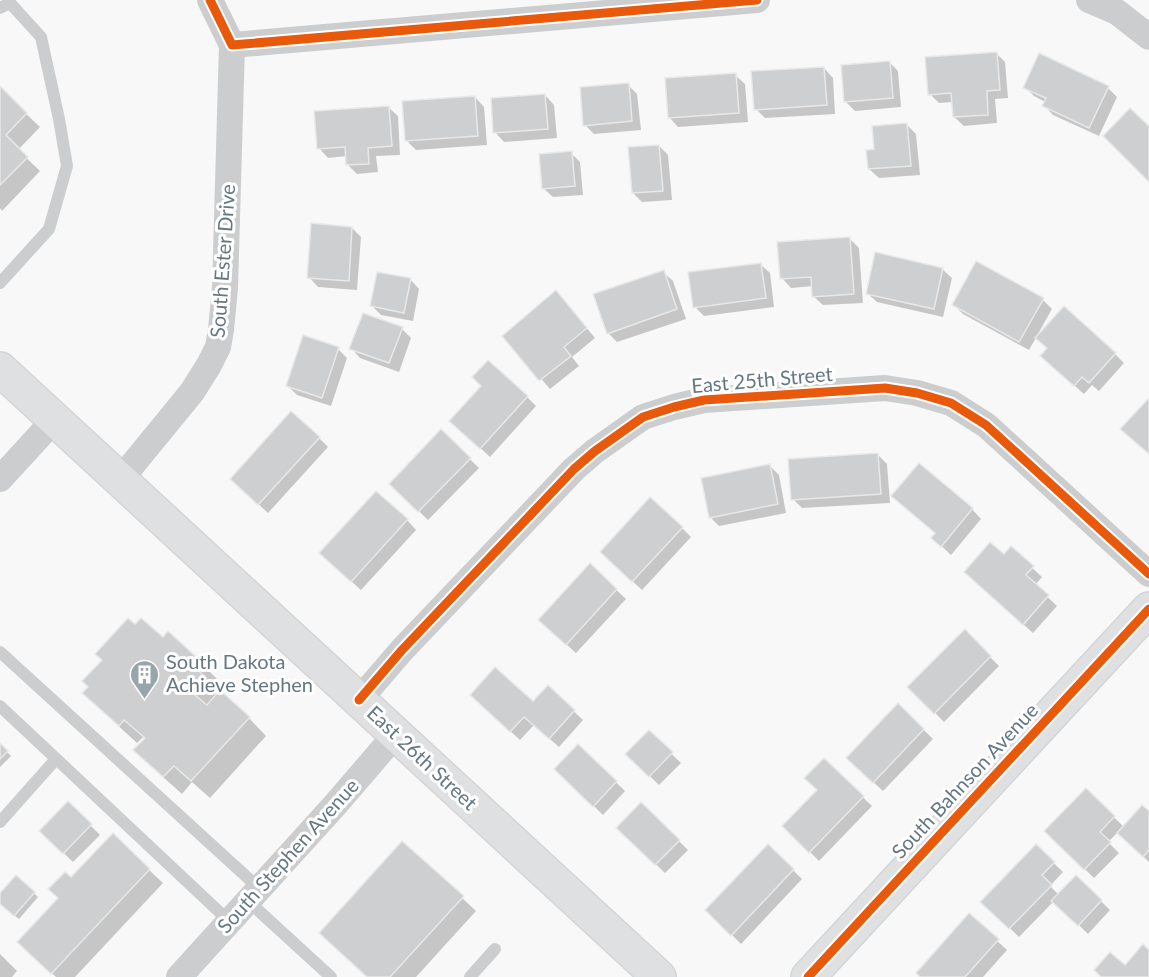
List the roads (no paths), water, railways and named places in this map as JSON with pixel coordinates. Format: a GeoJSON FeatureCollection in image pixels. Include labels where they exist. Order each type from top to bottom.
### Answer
{"type":"FeatureCollection","features":[{"type":"Feature","properties":{"kind":"main road","name":"East 26th Street"},"geometry":{"type":"LineString","coordinates":[[0,369],[659,977]]}},
{"type":"Feature","properties":{"kind":"main road","name":"South Bahnson Avenue"},"geometry":{"type":"LineString","coordinates":[[808,977],[1149,609]]}},
{"type":"Feature","properties":{"kind":"street"},"geometry":{"type":"LineString","coordinates":[[210,0],[232,45],[757,0]]}},
{"type":"Feature","properties":{"kind":"street"},"geometry":{"type":"LineString","coordinates":[[1089,0],[1117,12],[1149,37]]}},
{"type":"Feature","properties":{"kind":"street","name":"South Ester Drive"},"geometry":{"type":"LineString","coordinates":[[120,480],[192,392],[218,347],[225,288],[232,45]]}},
{"type":"Feature","properties":{"kind":"street","name":"East 25th Street"},"geometry":{"type":"LineString","coordinates":[[359,700],[402,650],[574,469],[643,417],[704,400],[885,388],[917,393],[951,403],[986,426],[1149,574]]}},
{"type":"Feature","properties":{"kind":"street"},"geometry":{"type":"LineString","coordinates":[[0,478],[55,419]]}},
{"type":"Feature","properties":{"kind":"street","name":"South Stephen Avenue"},"geometry":{"type":"LineString","coordinates":[[179,977],[396,734]]}},
{"type":"Feature","properties":{"kind":"lane"},"geometry":{"type":"LineString","coordinates":[[0,8],[10,3],[41,37],[67,166],[49,229],[0,283]]}},
{"type":"Feature","properties":{"kind":"lane"},"geometry":{"type":"LineString","coordinates":[[0,652],[253,895],[331,977]]}},
{"type":"Feature","properties":{"kind":"lane"},"geometry":{"type":"LineString","coordinates":[[0,706],[229,921]]}},
{"type":"Feature","properties":{"kind":"lane"},"geometry":{"type":"LineString","coordinates":[[0,822],[57,759]]}},
{"type":"Feature","properties":{"kind":"lane"},"geometry":{"type":"LineString","coordinates":[[470,977],[495,949]]}},
{"type":"Feature","properties":{"kind":"place","name":"South Dakota Achieve Stephen"},"geometry":{"type":"Point","coordinates":[145,700]}}]}
